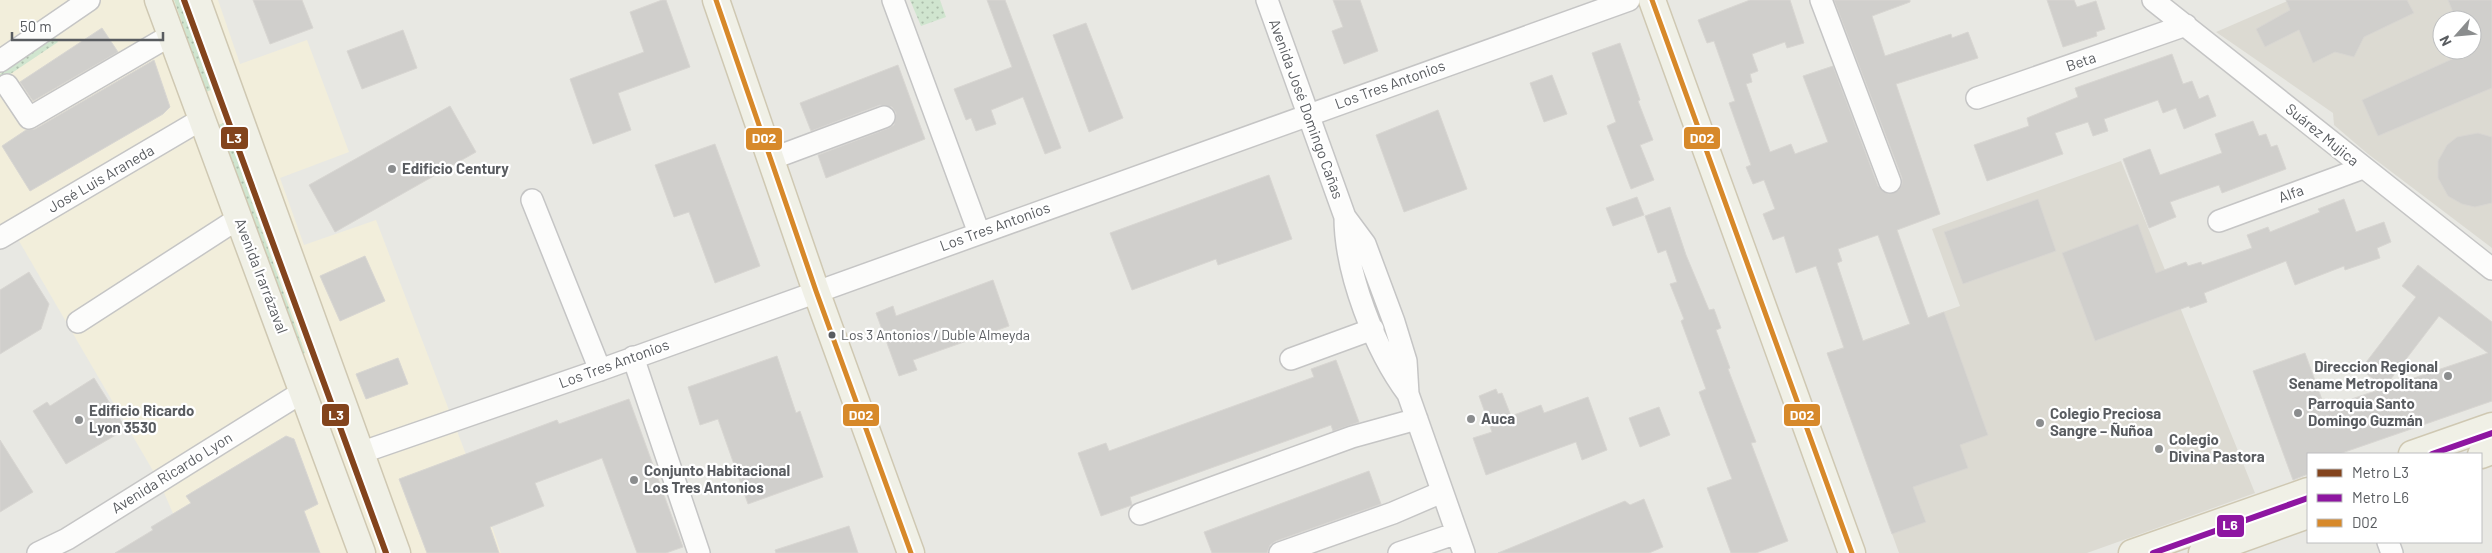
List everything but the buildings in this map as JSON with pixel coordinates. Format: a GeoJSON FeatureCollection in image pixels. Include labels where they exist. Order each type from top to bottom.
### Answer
{"type":"FeatureCollection","features":[{"type":"Feature","properties":{"kind":"main road","name":"Avenida Irarrázaval"},"geometry":{"type":"LineString","coordinates":[[158,0],[362,553]]}},
{"type":"Feature","properties":{"kind":"main road"},"geometry":{"type":"LineString","coordinates":[[196,0],[397,553]]}},
{"type":"Feature","properties":{"kind":"main road"},"geometry":{"type":"LineString","coordinates":[[716,0],[816,291],[911,553]]}},
{"type":"Feature","properties":{"kind":"main road"},"geometry":{"type":"LineString","coordinates":[[1652,0],[1852,553]]}},
{"type":"Feature","properties":{"kind":"main road"},"geometry":{"type":"LineString","coordinates":[[304,392],[323,396],[345,411]]}},
{"type":"Feature","properties":{"kind":"main road"},"geometry":{"type":"LineString","coordinates":[[2415,453],[2492,426]]}},
{"type":"Feature","properties":{"kind":"main road"},"geometry":{"type":"LineString","coordinates":[[2132,553],[2307,491]]}},
{"type":"Feature","properties":{"kind":"main road"},"geometry":{"type":"LineString","coordinates":[[2202,553],[2307,516]]}},
{"type":"Feature","properties":{"kind":"street"},"geometry":{"type":"LineString","coordinates":[[0,61],[89,0]]}},
{"type":"Feature","properties":{"kind":"street"},"geometry":{"type":"LineString","coordinates":[[892,0],[979,233]]}},
{"type":"Feature","properties":{"kind":"street","name":"Avenida José Domingo Cañas"},"geometry":{"type":"LineString","coordinates":[[1267,0],[1346,217],[1364,244],[1394,322],[1406,361],[1408,394]]}},
{"type":"Feature","properties":{"kind":"street","name":"Los Tres Antonios"},"geometry":{"type":"LineString","coordinates":[[360,453],[600,370],[1628,0]]}},
{"type":"Feature","properties":{"kind":"street"},"geometry":{"type":"LineString","coordinates":[[1821,0],[1890,182]]}},
{"type":"Feature","properties":{"kind":"street","name":"Suárez Mujica"},"geometry":{"type":"LineString","coordinates":[[2153,0],[2492,269]]}},
{"type":"Feature","properties":{"kind":"street","name":"Beta"},"geometry":{"type":"LineString","coordinates":[[1977,98],[2186,25]]}},
{"type":"Feature","properties":{"kind":"street"},"geometry":{"type":"LineString","coordinates":[[7,85],[29,118],[171,35]]}},
{"type":"Feature","properties":{"kind":"street"},"geometry":{"type":"LineString","coordinates":[[771,160],[884,118]]}},
{"type":"Feature","properties":{"kind":"street","name":"José Luis Araneda"},"geometry":{"type":"LineString","coordinates":[[0,238],[202,119]]}},
{"type":"Feature","properties":{"kind":"street","name":"Alfa"},"geometry":{"type":"LineString","coordinates":[[2219,221],[2363,168]]}},
{"type":"Feature","properties":{"kind":"street"},"geometry":{"type":"LineString","coordinates":[[532,200],[600,370]]}},
{"type":"Feature","properties":{"kind":"street","name":"Avenida José Domingo Cañas"},"geometry":{"type":"LineString","coordinates":[[1346,217],[1345,237],[1350,264],[1382,353],[1408,394],[1464,553]]}},
{"type":"Feature","properties":{"kind":"street"},"geometry":{"type":"LineString","coordinates":[[78,322],[239,218]]}},
{"type":"Feature","properties":{"kind":"street"},"geometry":{"type":"LineString","coordinates":[[1291,359],[1373,329]]}},
{"type":"Feature","properties":{"kind":"street"},"geometry":{"type":"LineString","coordinates":[[633,358],[699,553]]}},
{"type":"Feature","properties":{"kind":"street","name":"Avenida Ricardo Lyon"},"geometry":{"type":"LineString","coordinates":[[38,553],[67,539],[304,392]]}},
{"type":"Feature","properties":{"kind":"street"},"geometry":{"type":"LineString","coordinates":[[1140,514],[1352,437],[1417,419]]}},
{"type":"Feature","properties":{"kind":"street"},"geometry":{"type":"LineString","coordinates":[[1280,553],[1393,513],[1442,492]]}},
{"type":"Feature","properties":{"kind":"street"},"geometry":{"type":"LineString","coordinates":[[1399,553],[1457,533]]}},
{"type":"Feature","properties":{"kind":"shaded area"},"geometry":{"type":"Polygon","coordinates":[[[0,0],[218,0],[240,64],[307,40],[349,152],[280,178],[304,245],[376,220],[480,491],[501,553],[190,553],[159,481],[12,229],[0,236],[0,0]]]}},
{"type":"Feature","properties":{"kind":"shaded area"},"geometry":{"type":"Polygon","coordinates":[[[2290,0],[2492,0],[2492,248],[2368,154],[2334,125],[2333,113],[2216,32],[2290,0]]]}},
{"type":"Feature","properties":{"kind":"shaded area","name":"Colegio Preciosa Sangre – Ñuñoa"},"geometry":{"type":"Polygon","coordinates":[[[2121,161],[2255,493],[2087,553],[1899,553],[1827,353],[1960,306],[1932,229],[2121,161]]]}},
{"type":"Feature","properties":{"kind":"green space"},"geometry":{"type":"Polygon","coordinates":[[[174,0],[179,0],[211,90],[206,92],[174,0]]]}},
{"type":"Feature","properties":{"kind":"green space"},"geometry":{"type":"Polygon","coordinates":[[[910,0],[940,0],[946,17],[921,26],[910,0]]]}},
{"type":"Feature","properties":{"kind":"green space"},"geometry":{"type":"Polygon","coordinates":[[[54,36],[58,42],[0,81],[0,74],[54,36]]]}},
{"type":"Feature","properties":{"kind":"green space"},"geometry":{"type":"Polygon","coordinates":[[[224,123],[305,353],[301,355],[218,125],[224,123]]]}},
{"type":"Feature","properties":{"kind":"metro line","name":"L3"},"geometry":{"type":"LineString","coordinates":[[184,0],[386,553]]}},
{"type":"Feature","properties":{"kind":"metro line","name":"L6"},"geometry":{"type":"LineString","coordinates":[[2435,453],[2492,433]]}},
{"type":"Feature","properties":{"kind":"metro line","name":"L6"},"geometry":{"type":"LineString","coordinates":[[2153,553],[2307,498]]}},
{"type":"Feature","properties":{"kind":"transit line","name":"D02"},"geometry":{"type":"LineString","coordinates":[[716,0],[816,291],[911,553]]}},
{"type":"Feature","properties":{"kind":"transit line","name":"D02"},"geometry":{"type":"LineString","coordinates":[[1652,0],[1852,553]]}},
{"type":"Feature","properties":{"kind":"place","name":"Edificio Century"},"geometry":{"type":"Point","coordinates":[392,169]}},
{"type":"Feature","properties":{"kind":"place","name":"Los 3 Antonios / Duble Almeyda"},"geometry":{"type":"Point","coordinates":[832,335]}},
{"type":"Feature","properties":{"kind":"place","name":"Direccion Regional Sename Metropolitana"},"geometry":{"type":"Point","coordinates":[2448,376]}},
{"type":"Feature","properties":{"kind":"place","name":"Parroquia Santo Domingo Guzmán"},"geometry":{"type":"Point","coordinates":[2298,413]}},
{"type":"Feature","properties":{"kind":"place","name":"Auca"},"geometry":{"type":"Point","coordinates":[1471,419]}},
{"type":"Feature","properties":{"kind":"place","name":"Edificio Ricardo Lyon 3530"},"geometry":{"type":"Point","coordinates":[79,420]}},
{"type":"Feature","properties":{"kind":"place","name":"Colegio Preciosa Sangre – Ñuñoa"},"geometry":{"type":"Point","coordinates":[2040,423]}},
{"type":"Feature","properties":{"kind":"place","name":"Colegio Divina Pastora"},"geometry":{"type":"Point","coordinates":[2159,449]}},
{"type":"Feature","properties":{"kind":"place","name":"Conjunto Habitacional Los Tres Antonios"},"geometry":{"type":"Point","coordinates":[634,480]}}]}
